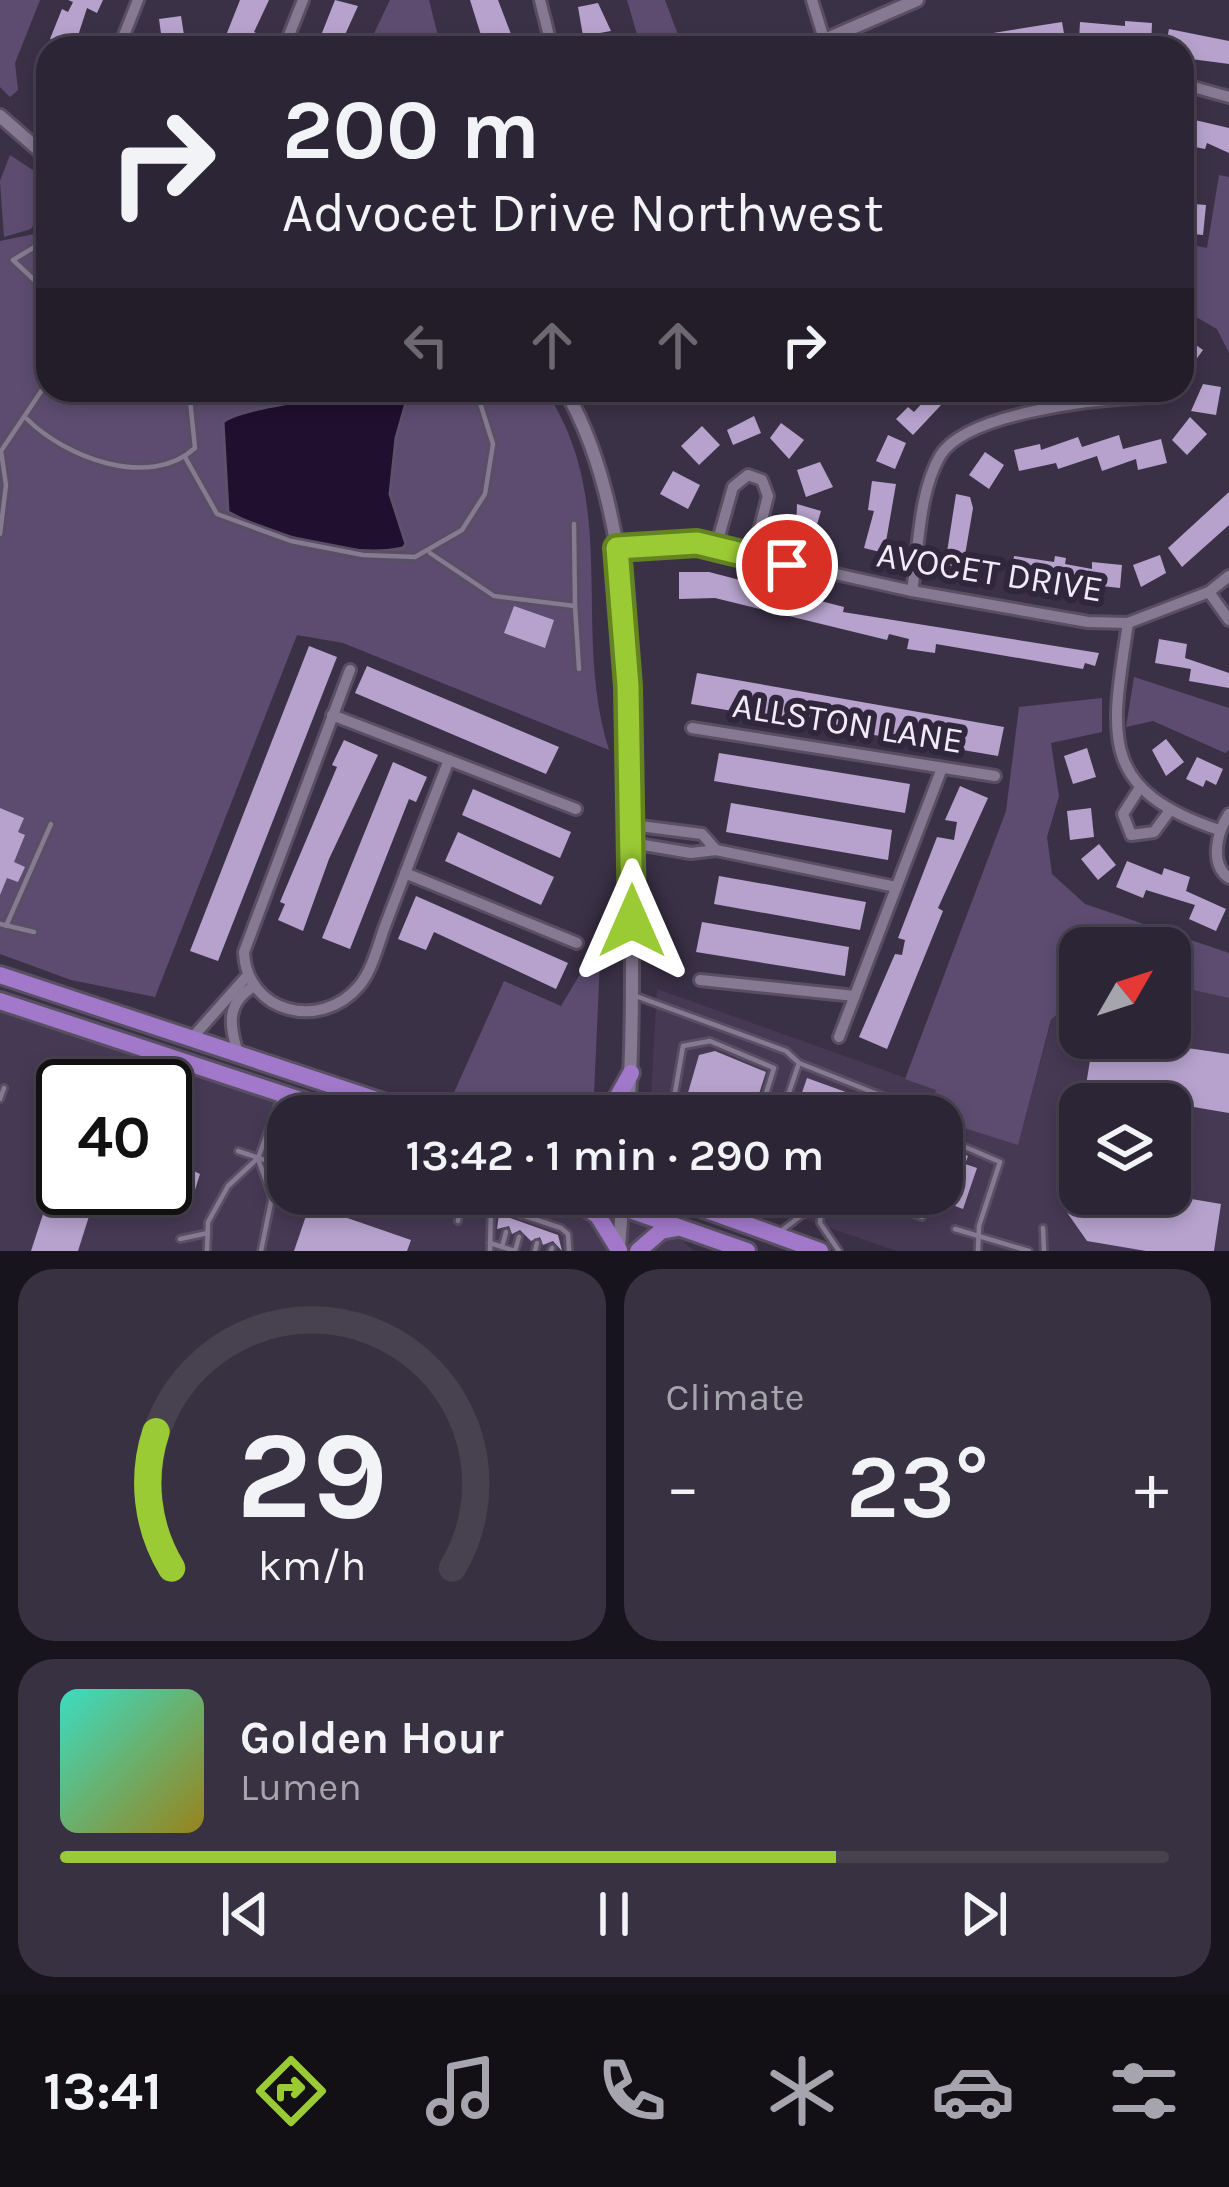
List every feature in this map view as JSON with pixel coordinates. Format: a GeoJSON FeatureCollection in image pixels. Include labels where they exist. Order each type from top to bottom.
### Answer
{"type":"FeatureCollection","features":[{"type":"Feature","properties":{"kind":"highway"},"geometry":{"type":"LineString","coordinates":[[0,975],[363,1095]]}},
{"type":"Feature","properties":{"kind":"highway"},"geometry":{"type":"LineString","coordinates":[[0,1001],[285,1095]]}},
{"type":"Feature","properties":{"kind":"highway"},"geometry":{"type":"LineString","coordinates":[[619,1095],[631,1073]]}},
{"type":"Feature","properties":{"kind":"highway"},"geometry":{"type":"LineString","coordinates":[[597,1215],[619,1251]]}},
{"type":"Feature","properties":{"kind":"highway"},"geometry":{"type":"LineString","coordinates":[[654,1215],[747,1251]]}},
{"type":"Feature","properties":{"kind":"highway"},"geometry":{"type":"LineString","coordinates":[[722,1215],[820,1251]]}},
{"type":"Feature","properties":{"kind":"highway"},"geometry":{"type":"LineString","coordinates":[[638,1251],[661,1231],[680,1227]]}},
{"type":"Feature","properties":{"kind":"street"},"geometry":{"type":"LineString","coordinates":[[124,36],[137,0]]}},
{"type":"Feature","properties":{"kind":"street"},"geometry":{"type":"LineString","coordinates":[[289,36],[303,0]]}},
{"type":"Feature","properties":{"kind":"street"},"geometry":{"type":"LineString","coordinates":[[541,0],[549,36]]}},
{"type":"Feature","properties":{"kind":"street"},"geometry":{"type":"LineString","coordinates":[[812,0],[823,36]]}},
{"type":"Feature","properties":{"kind":"street"},"geometry":{"type":"LineString","coordinates":[[831,36],[917,0]]}},
{"type":"Feature","properties":{"kind":"street"},"geometry":{"type":"LineString","coordinates":[[1194,87],[1229,97]]}},
{"type":"Feature","properties":{"kind":"street"},"geometry":{"type":"LineString","coordinates":[[0,116],[36,148]]}},
{"type":"Feature","properties":{"kind":"street"},"geometry":{"type":"LineString","coordinates":[[571,402],[596,457],[617,548],[632,825],[629,1095]]}},
{"type":"Feature","properties":{"kind":"street"},"geometry":{"type":"LineString","coordinates":[[913,592],[931,477],[942,452],[965,432],[1004,419],[1115,402]]}},
{"type":"Feature","properties":{"kind":"street"},"geometry":{"type":"LineString","coordinates":[[716,547],[740,478],[762,480],[768,496],[753,555]]}},
{"type":"Feature","properties":{"kind":"street","name":"AVOCET DRIVE"},"geometry":{"type":"LineString","coordinates":[[617,548],[716,547],[913,592],[1045,616],[1128,623],[1209,592],[1229,576]]}},
{"type":"Feature","properties":{"kind":"street"},"geometry":{"type":"LineString","coordinates":[[1209,592],[1229,620]]}},
{"type":"Feature","properties":{"kind":"street"},"geometry":{"type":"LineString","coordinates":[[1128,623],[1118,691],[1118,740],[1139,789],[1168,813],[1219,830]]}},
{"type":"Feature","properties":{"kind":"street"},"geometry":{"type":"LineString","coordinates":[[350,670],[244,952],[250,981],[267,1002],[297,1012],[322,1010],[363,983],[449,760]]}},
{"type":"Feature","properties":{"kind":"street"},"geometry":{"type":"LineString","coordinates":[[332,715],[576,809]]}},
{"type":"Feature","properties":{"kind":"street","name":"ALLSTON LANE"},"geometry":{"type":"LineString","coordinates":[[692,728],[995,776]]}},
{"type":"Feature","properties":{"kind":"street"},"geometry":{"type":"LineString","coordinates":[[839,1037],[942,768]]}},
{"type":"Feature","properties":{"kind":"street"},"geometry":{"type":"LineString","coordinates":[[1139,789],[1123,814],[1131,835],[1154,832],[1168,813]]}},
{"type":"Feature","properties":{"kind":"street"},"geometry":{"type":"LineString","coordinates":[[1229,814],[1219,830],[1217,862],[1229,878]]}},
{"type":"Feature","properties":{"kind":"street"},"geometry":{"type":"LineString","coordinates":[[632,825],[702,834],[716,850]]}},
{"type":"Feature","properties":{"kind":"street"},"geometry":{"type":"LineString","coordinates":[[686,852],[689,831]]}},
{"type":"Feature","properties":{"kind":"street"},"geometry":{"type":"LineString","coordinates":[[632,843],[686,852],[716,850],[896,887]]}},
{"type":"Feature","properties":{"kind":"street"},"geometry":{"type":"LineString","coordinates":[[405,873],[577,943]]}},
{"type":"Feature","properties":{"kind":"street"},"geometry":{"type":"LineString","coordinates":[[700,980],[855,996]]}},
{"type":"Feature","properties":{"kind":"street"},"geometry":{"type":"LineString","coordinates":[[192,1038],[226,1010],[250,981]]}},
{"type":"Feature","properties":{"kind":"street"},"geometry":{"type":"LineString","coordinates":[[226,1010],[238,1053]]}},
{"type":"Feature","properties":{"kind":"street"},"geometry":{"type":"LineString","coordinates":[[619,1251],[621,1215]]}},
{"type":"Feature","properties":{"kind":"lane"},"geometry":{"type":"LineString","coordinates":[[13,260],[36,246]]}},
{"type":"Feature","properties":{"kind":"lane"},"geometry":{"type":"LineString","coordinates":[[0,257],[13,260],[36,282]]}},
{"type":"Feature","properties":{"kind":"lane"},"geometry":{"type":"LineString","coordinates":[[0,534],[6,485],[0,451],[36,402]]}},
{"type":"Feature","properties":{"kind":"lane"},"geometry":{"type":"LineString","coordinates":[[27,419],[98,464],[121,467],[185,457],[195,448],[190,402]]}},
{"type":"Feature","properties":{"kind":"lane"},"geometry":{"type":"LineString","coordinates":[[185,457],[218,514],[244,525],[363,555],[430,553],[462,530],[485,494],[493,444],[480,402]]}},
{"type":"Feature","properties":{"kind":"lane"},"geometry":{"type":"LineString","coordinates":[[574,524],[579,668]]}},
{"type":"Feature","properties":{"kind":"lane"},"geometry":{"type":"LineString","coordinates":[[430,553],[494,596],[575,606]]}},
{"type":"Feature","properties":{"kind":"lane"},"geometry":{"type":"LineString","coordinates":[[34,932],[3,925],[51,824]]}},
{"type":"Feature","properties":{"kind":"lane"},"geometry":{"type":"LineString","coordinates":[[632,994],[786,1051],[799,1063],[880,1095]]}},
{"type":"Feature","properties":{"kind":"lane"},"geometry":{"type":"LineString","coordinates":[[746,1054],[752,1038]]}},
{"type":"Feature","properties":{"kind":"lane"},"geometry":{"type":"LineString","coordinates":[[675,1095],[683,1046],[710,1041],[774,1068],[766,1095]]}},
{"type":"Feature","properties":{"kind":"lane"},"geometry":{"type":"LineString","coordinates":[[788,1095],[799,1063]]}},
{"type":"Feature","properties":{"kind":"lane"},"geometry":{"type":"LineString","coordinates":[[0,1099],[4,1088]]}},
{"type":"Feature","properties":{"kind":"lane"},"geometry":{"type":"LineString","coordinates":[[207,1251],[208,1233],[228,1186],[258,1158],[282,1094]]}},
{"type":"Feature","properties":{"kind":"lane"},"geometry":{"type":"LineString","coordinates":[[963,1146],[1000,1162],[979,1226],[978,1251]]}},
{"type":"Feature","properties":{"kind":"lane"},"geometry":{"type":"LineString","coordinates":[[238,1151],[267,1161]]}},
{"type":"Feature","properties":{"kind":"lane"},"geometry":{"type":"LineString","coordinates":[[258,1158],[272,1198],[261,1251]]}},
{"type":"Feature","properties":{"kind":"lane"},"geometry":{"type":"LineString","coordinates":[[458,1220],[459,1215]]}},
{"type":"Feature","properties":{"kind":"lane"},"geometry":{"type":"LineString","coordinates":[[491,1215],[490,1247],[515,1251],[519,1237]]}},
{"type":"Feature","properties":{"kind":"lane"},"geometry":{"type":"LineString","coordinates":[[511,1215],[568,1234],[570,1250]]}},
{"type":"Feature","properties":{"kind":"lane"},"geometry":{"type":"LineString","coordinates":[[775,1235],[809,1215]]}},
{"type":"Feature","properties":{"kind":"lane"},"geometry":{"type":"LineString","coordinates":[[820,1215],[839,1251]]}},
{"type":"Feature","properties":{"kind":"lane"},"geometry":{"type":"LineString","coordinates":[[917,1215],[922,1217]]}},
{"type":"Feature","properties":{"kind":"lane"},"geometry":{"type":"LineString","coordinates":[[1042,1228],[1044,1251]]}},
{"type":"Feature","properties":{"kind":"lane"},"geometry":{"type":"LineString","coordinates":[[955,1229],[996,1248],[1029,1251]]}},
{"type":"Feature","properties":{"kind":"lane"},"geometry":{"type":"LineString","coordinates":[[502,1247],[506,1232]]}},
{"type":"Feature","properties":{"kind":"lane"},"geometry":{"type":"LineString","coordinates":[[180,1239],[208,1233]]}},
{"type":"Feature","properties":{"kind":"shaded area"},"geometry":{"type":"Polygon","coordinates":[[[0,0],[40,0],[15,63],[18,90],[10,97],[0,87],[0,0]]]}},
{"type":"Feature","properties":{"kind":"shaded area"},"geometry":{"type":"Polygon","coordinates":[[[390,0],[429,0],[438,36],[373,36],[390,0]]]}},
{"type":"Feature","properties":{"kind":"shaded area"},"geometry":{"type":"Polygon","coordinates":[[[627,0],[665,0],[678,36],[638,36],[627,0]]]}},
{"type":"Feature","properties":{"kind":"shaded area"},"geometry":{"type":"Polygon","coordinates":[[[10,155],[36,172],[36,220],[31,229],[4,237],[0,181],[10,155]]]}},
{"type":"Feature","properties":{"kind":"shaded area"},"geometry":{"type":"Polygon","coordinates":[[[1219,175],[1229,177],[1229,353],[1217,329],[1194,316],[1194,245],[1207,248],[1219,175]]]}},
{"type":"Feature","properties":{"kind":"shaded area"},"geometry":{"type":"Polygon","coordinates":[[[36,231],[36,402],[551,402],[582,476],[589,521],[598,704],[609,750],[343,643],[297,635],[155,997],[71,980],[0,954],[0,241],[36,231]]]}},
{"type":"Feature","properties":{"kind":"shaded area"},"geometry":{"type":"Polygon","coordinates":[[[294,402],[406,402],[396,438],[390,494],[406,544],[403,548],[337,548],[267,529],[228,512],[223,422],[245,412],[294,402]]]}},
{"type":"Feature","properties":{"kind":"shaded area"},"geometry":{"type":"Polygon","coordinates":[[[1134,677],[1229,708],[1229,750],[1225,753],[1153,721],[1126,727],[1134,677]]]}},
{"type":"Feature","properties":{"kind":"shaded area"},"geometry":{"type":"Polygon","coordinates":[[[1102,698],[1102,732],[1051,743],[1059,796],[1047,837],[1052,874],[1085,904],[1153,927],[1059,927],[1059,1013],[1051,1020],[1018,1145],[963,1128],[963,1095],[934,1095],[936,1090],[905,1079],[1006,811],[1019,707],[1102,698]]]}},
{"type":"Feature","properties":{"kind":"shaded area"},"geometry":{"type":"Polygon","coordinates":[[[601,939],[594,1095],[453,1095],[504,981],[561,1006],[601,939]]]}},
{"type":"Feature","properties":{"kind":"shaded area"},"geometry":{"type":"Polygon","coordinates":[[[1191,940],[1229,953],[1229,998],[1191,990],[1191,940]]]}},
{"type":"Feature","properties":{"kind":"shaded area"},"geometry":{"type":"Polygon","coordinates":[[[657,989],[937,1089],[935,1095],[651,1095],[657,989]]]}},
{"type":"Feature","properties":{"kind":"shaded area"},"geometry":{"type":"Polygon","coordinates":[[[1191,990],[1229,998],[1229,1251],[897,1251],[792,1215],[963,1215],[963,1127],[1018,1144],[1052,1020],[1059,1014],[1059,1059],[1191,1059],[1191,990]]]}},
{"type":"Feature","properties":{"kind":"shaded area"},"geometry":{"type":"Polygon","coordinates":[[[0,992],[314,1095],[267,1095],[267,1215],[654,1215],[694,1251],[0,1251],[0,992]]]}},
{"type":"Feature","properties":{"kind":"building"},"geometry":{"type":"Polygon","coordinates":[[[68,0],[103,0],[97,13],[87,8],[78,36],[51,36],[62,9],[68,12],[73,2],[68,0]]]}},
{"type":"Feature","properties":{"kind":"building"},"geometry":{"type":"Polygon","coordinates":[[[240,0],[269,0],[254,32],[257,36],[226,36],[240,0]]]}},
{"type":"Feature","properties":{"kind":"building"},"geometry":{"type":"Polygon","coordinates":[[[335,0],[358,6],[344,36],[321,36],[335,0]]]}},
{"type":"Feature","properties":{"kind":"building"},"geometry":{"type":"Polygon","coordinates":[[[470,0],[498,0],[512,36],[481,36],[470,0]]]}},
{"type":"Feature","properties":{"kind":"building"},"geometry":{"type":"Polygon","coordinates":[[[598,3],[611,31],[583,36],[578,7],[598,3]]]}},
{"type":"Feature","properties":{"kind":"building"},"geometry":{"type":"Polygon","coordinates":[[[181,16],[184,36],[161,36],[159,19],[181,16]]]}},
{"type":"Feature","properties":{"kind":"building"},"geometry":{"type":"Polygon","coordinates":[[[1125,21],[1152,23],[1151,36],[1079,36],[1080,22],[1125,26],[1125,21]]]}},
{"type":"Feature","properties":{"kind":"building"},"geometry":{"type":"Polygon","coordinates":[[[1062,22],[1064,36],[988,36],[1062,22]]]}},
{"type":"Feature","properties":{"kind":"building"},"geometry":{"type":"Polygon","coordinates":[[[1169,29],[1229,41],[1229,64],[1194,59],[1194,36],[1168,36],[1169,29]]]}},
{"type":"Feature","properties":{"kind":"building"},"geometry":{"type":"Polygon","coordinates":[[[1194,120],[1229,128],[1229,153],[1207,143],[1205,149],[1195,147],[1194,120]]]}},
{"type":"Feature","properties":{"kind":"building"},"geometry":{"type":"Polygon","coordinates":[[[1194,204],[1206,205],[1203,235],[1194,234],[1194,204]]]}},
{"type":"Feature","properties":{"kind":"building"},"geometry":{"type":"Polygon","coordinates":[[[1203,384],[1221,387],[1216,415],[1191,411],[1203,384]]]}},
{"type":"Feature","properties":{"kind":"building"},"geometry":{"type":"Polygon","coordinates":[[[923,402],[946,402],[913,435],[896,419],[908,407],[914,412],[923,402]]]}},
{"type":"Feature","properties":{"kind":"building"},"geometry":{"type":"Polygon","coordinates":[[[754,416],[761,433],[733,445],[727,430],[754,416]]]}},
{"type":"Feature","properties":{"kind":"building"},"geometry":{"type":"Polygon","coordinates":[[[1190,417],[1207,434],[1187,455],[1172,440],[1190,417]]]}},
{"type":"Feature","properties":{"kind":"building"},"geometry":{"type":"Polygon","coordinates":[[[781,423],[804,440],[789,459],[770,438],[781,423]]]}},
{"type":"Feature","properties":{"kind":"building"},"geometry":{"type":"Polygon","coordinates":[[[702,426],[720,445],[699,465],[681,446],[702,426]]]}},
{"type":"Feature","properties":{"kind":"building"},"geometry":{"type":"Polygon","coordinates":[[[888,435],[906,443],[895,469],[876,461],[888,435]]]}},
{"type":"Feature","properties":{"kind":"building"},"geometry":{"type":"Polygon","coordinates":[[[1119,435],[1123,449],[1161,439],[1167,463],[1138,470],[1136,459],[1102,471],[1097,456],[1058,469],[1056,463],[1019,471],[1014,450],[1040,444],[1041,450],[1078,437],[1082,447],[1119,435]]]}},
{"type":"Feature","properties":{"kind":"building"},"geometry":{"type":"Polygon","coordinates":[[[985,452],[1004,465],[989,489],[969,475],[985,452]]]}},
{"type":"Feature","properties":{"kind":"building"},"geometry":{"type":"Polygon","coordinates":[[[820,462],[833,487],[806,497],[797,470],[820,462]]]}},
{"type":"Feature","properties":{"kind":"building"},"geometry":{"type":"Polygon","coordinates":[[[673,471],[700,485],[688,509],[660,494],[673,471]]]}},
{"type":"Feature","properties":{"kind":"building"},"geometry":{"type":"Polygon","coordinates":[[[872,481],[896,484],[884,553],[864,548],[874,511],[868,510],[872,481]]]}},
{"type":"Feature","properties":{"kind":"building"},"geometry":{"type":"Polygon","coordinates":[[[1229,492],[1229,525],[1182,567],[1168,548],[1229,492]]]}},
{"type":"Feature","properties":{"kind":"building"},"geometry":{"type":"Polygon","coordinates":[[[956,494],[970,497],[973,508],[963,567],[945,565],[956,494]]]}},
{"type":"Feature","properties":{"kind":"building"},"geometry":{"type":"Polygon","coordinates":[[[797,504],[821,511],[813,538],[796,533],[797,504]]]}},
{"type":"Feature","properties":{"kind":"building"},"geometry":{"type":"Polygon","coordinates":[[[1160,555],[1166,573],[1141,587],[1133,565],[1160,555]]]}},
{"type":"Feature","properties":{"kind":"building"},"geometry":{"type":"Polygon","coordinates":[[[1014,556],[1054,562],[1055,556],[1066,558],[1065,564],[1092,569],[1092,562],[1122,565],[1120,588],[1011,576],[1014,556]]]}},
{"type":"Feature","properties":{"kind":"building"},"geometry":{"type":"Polygon","coordinates":[[[679,572],[709,572],[844,607],[843,612],[1099,653],[1095,666],[1085,663],[1083,669],[936,644],[935,653],[907,649],[909,639],[889,634],[887,640],[715,598],[679,599],[679,572]]]}},
{"type":"Feature","properties":{"kind":"building"},"geometry":{"type":"Polygon","coordinates":[[[514,606],[554,620],[545,648],[504,633],[514,606]]]}},
{"type":"Feature","properties":{"kind":"building"},"geometry":{"type":"Polygon","coordinates":[[[1159,639],[1187,644],[1185,658],[1229,673],[1229,688],[1189,681],[1191,669],[1155,663],[1159,639]]]}},
{"type":"Feature","properties":{"kind":"building"},"geometry":{"type":"Polygon","coordinates":[[[309,646],[337,657],[218,961],[190,951],[309,646]]]}},
{"type":"Feature","properties":{"kind":"building"},"geometry":{"type":"Polygon","coordinates":[[[367,666],[559,747],[546,774],[355,693],[367,666]]]}},
{"type":"Feature","properties":{"kind":"building"},"geometry":{"type":"Polygon","coordinates":[[[697,673],[1004,727],[998,756],[691,704],[697,673]]]}},
{"type":"Feature","properties":{"kind":"building"},"geometry":{"type":"Polygon","coordinates":[[[1166,739],[1184,762],[1166,776],[1152,750],[1166,739]]]}},
{"type":"Feature","properties":{"kind":"building"},"geometry":{"type":"Polygon","coordinates":[[[344,740],[378,755],[329,859],[303,931],[278,920],[285,904],[280,902],[344,740]]]}},
{"type":"Feature","properties":{"kind":"building"},"geometry":{"type":"Polygon","coordinates":[[[1087,748],[1096,777],[1073,784],[1064,756],[1087,748]]]}},
{"type":"Feature","properties":{"kind":"building"},"geometry":{"type":"Polygon","coordinates":[[[719,753],[910,784],[905,813],[714,781],[719,753]]]}},
{"type":"Feature","properties":{"kind":"building"},"geometry":{"type":"Polygon","coordinates":[[[1197,757],[1223,769],[1216,785],[1206,780],[1203,787],[1186,779],[1197,757]]]}},
{"type":"Feature","properties":{"kind":"building"},"geometry":{"type":"Polygon","coordinates":[[[393,762],[427,777],[416,802],[409,799],[350,949],[322,938],[393,762]]]}},
{"type":"Feature","properties":{"kind":"building"},"geometry":{"type":"Polygon","coordinates":[[[960,786],[988,798],[938,908],[943,911],[887,1049],[859,1037],[895,954],[902,955],[905,940],[898,938],[937,837],[954,840],[957,822],[945,820],[960,786]]]}},
{"type":"Feature","properties":{"kind":"building"},"geometry":{"type":"Polygon","coordinates":[[[473,789],[571,832],[560,858],[462,815],[473,789]]]}},
{"type":"Feature","properties":{"kind":"building"},"geometry":{"type":"Polygon","coordinates":[[[731,803],[892,830],[888,860],[726,832],[731,803]]]}},
{"type":"Feature","properties":{"kind":"building"},"geometry":{"type":"Polygon","coordinates":[[[0,808],[24,818],[18,832],[25,835],[14,862],[25,867],[18,882],[7,878],[0,895],[0,808]]]}},
{"type":"Feature","properties":{"kind":"building"},"geometry":{"type":"Polygon","coordinates":[[[1091,808],[1094,837],[1070,840],[1067,811],[1091,808]]]}},
{"type":"Feature","properties":{"kind":"building"},"geometry":{"type":"Polygon","coordinates":[[[458,832],[554,877],[541,905],[445,861],[458,832]]]}},
{"type":"Feature","properties":{"kind":"building"},"geometry":{"type":"Polygon","coordinates":[[[1099,844],[1116,865],[1098,880],[1081,859],[1099,844]]]}},
{"type":"Feature","properties":{"kind":"building"},"geometry":{"type":"Polygon","coordinates":[[[1127,861],[1162,875],[1164,868],[1190,877],[1186,891],[1226,909],[1216,931],[1189,919],[1195,905],[1146,890],[1143,898],[1116,887],[1127,861]]]}},
{"type":"Feature","properties":{"kind":"building"},"geometry":{"type":"Polygon","coordinates":[[[719,876],[866,902],[860,930],[714,904],[719,876]]]}},
{"type":"Feature","properties":{"kind":"building"},"geometry":{"type":"Polygon","coordinates":[[[416,896],[568,963],[556,989],[434,932],[426,950],[398,939],[416,896]]]}},
{"type":"Feature","properties":{"kind":"building"},"geometry":{"type":"Polygon","coordinates":[[[702,922],[849,947],[845,976],[696,952],[702,922]]]}},
{"type":"Feature","properties":{"kind":"building"},"geometry":{"type":"Polygon","coordinates":[[[1191,1049],[1229,1054],[1229,1113],[1191,1107],[1191,1083],[1086,1083],[1090,1059],[1191,1059],[1191,1049]]]}},
{"type":"Feature","properties":{"kind":"building"},"geometry":{"type":"Polygon","coordinates":[[[715,1051],[766,1072],[759,1095],[687,1095],[699,1055],[715,1051]]]}},
{"type":"Feature","properties":{"kind":"building"},"geometry":{"type":"Polygon","coordinates":[[[807,1078],[854,1095],[801,1095],[807,1078]]]}},
{"type":"Feature","properties":{"kind":"building"},"geometry":{"type":"Polygon","coordinates":[[[963,1154],[968,1156],[965,1164],[977,1168],[963,1209],[963,1154]]]}},
{"type":"Feature","properties":{"kind":"building"},"geometry":{"type":"Polygon","coordinates":[[[192,1170],[200,1174],[192,1199],[192,1170]]]}},
{"type":"Feature","properties":{"kind":"building"},"geometry":{"type":"Polygon","coordinates":[[[1191,1199],[1221,1204],[1214,1251],[1146,1251],[1087,1241],[1069,1215],[1191,1215],[1191,1199]]]}},
{"type":"Feature","properties":{"kind":"building"},"geometry":{"type":"Polygon","coordinates":[[[43,1215],[89,1215],[78,1251],[31,1251],[43,1215]]]}},
{"type":"Feature","properties":{"kind":"building"},"geometry":{"type":"Polygon","coordinates":[[[306,1215],[339,1215],[411,1240],[407,1251],[294,1251],[306,1215]]]}},
{"type":"Feature","properties":{"kind":"building"},"geometry":{"type":"Polygon","coordinates":[[[502,1215],[558,1235],[562,1251],[553,1241],[543,1245],[540,1237],[531,1241],[520,1230],[512,1234],[509,1226],[497,1229],[502,1215]]]}},
{"type":"Feature","properties":{"kind":"route"},"geometry":{"type":"LineString","coordinates":[[632,921],[628,686],[617,548],[697,543],[787,565]]}}]}
